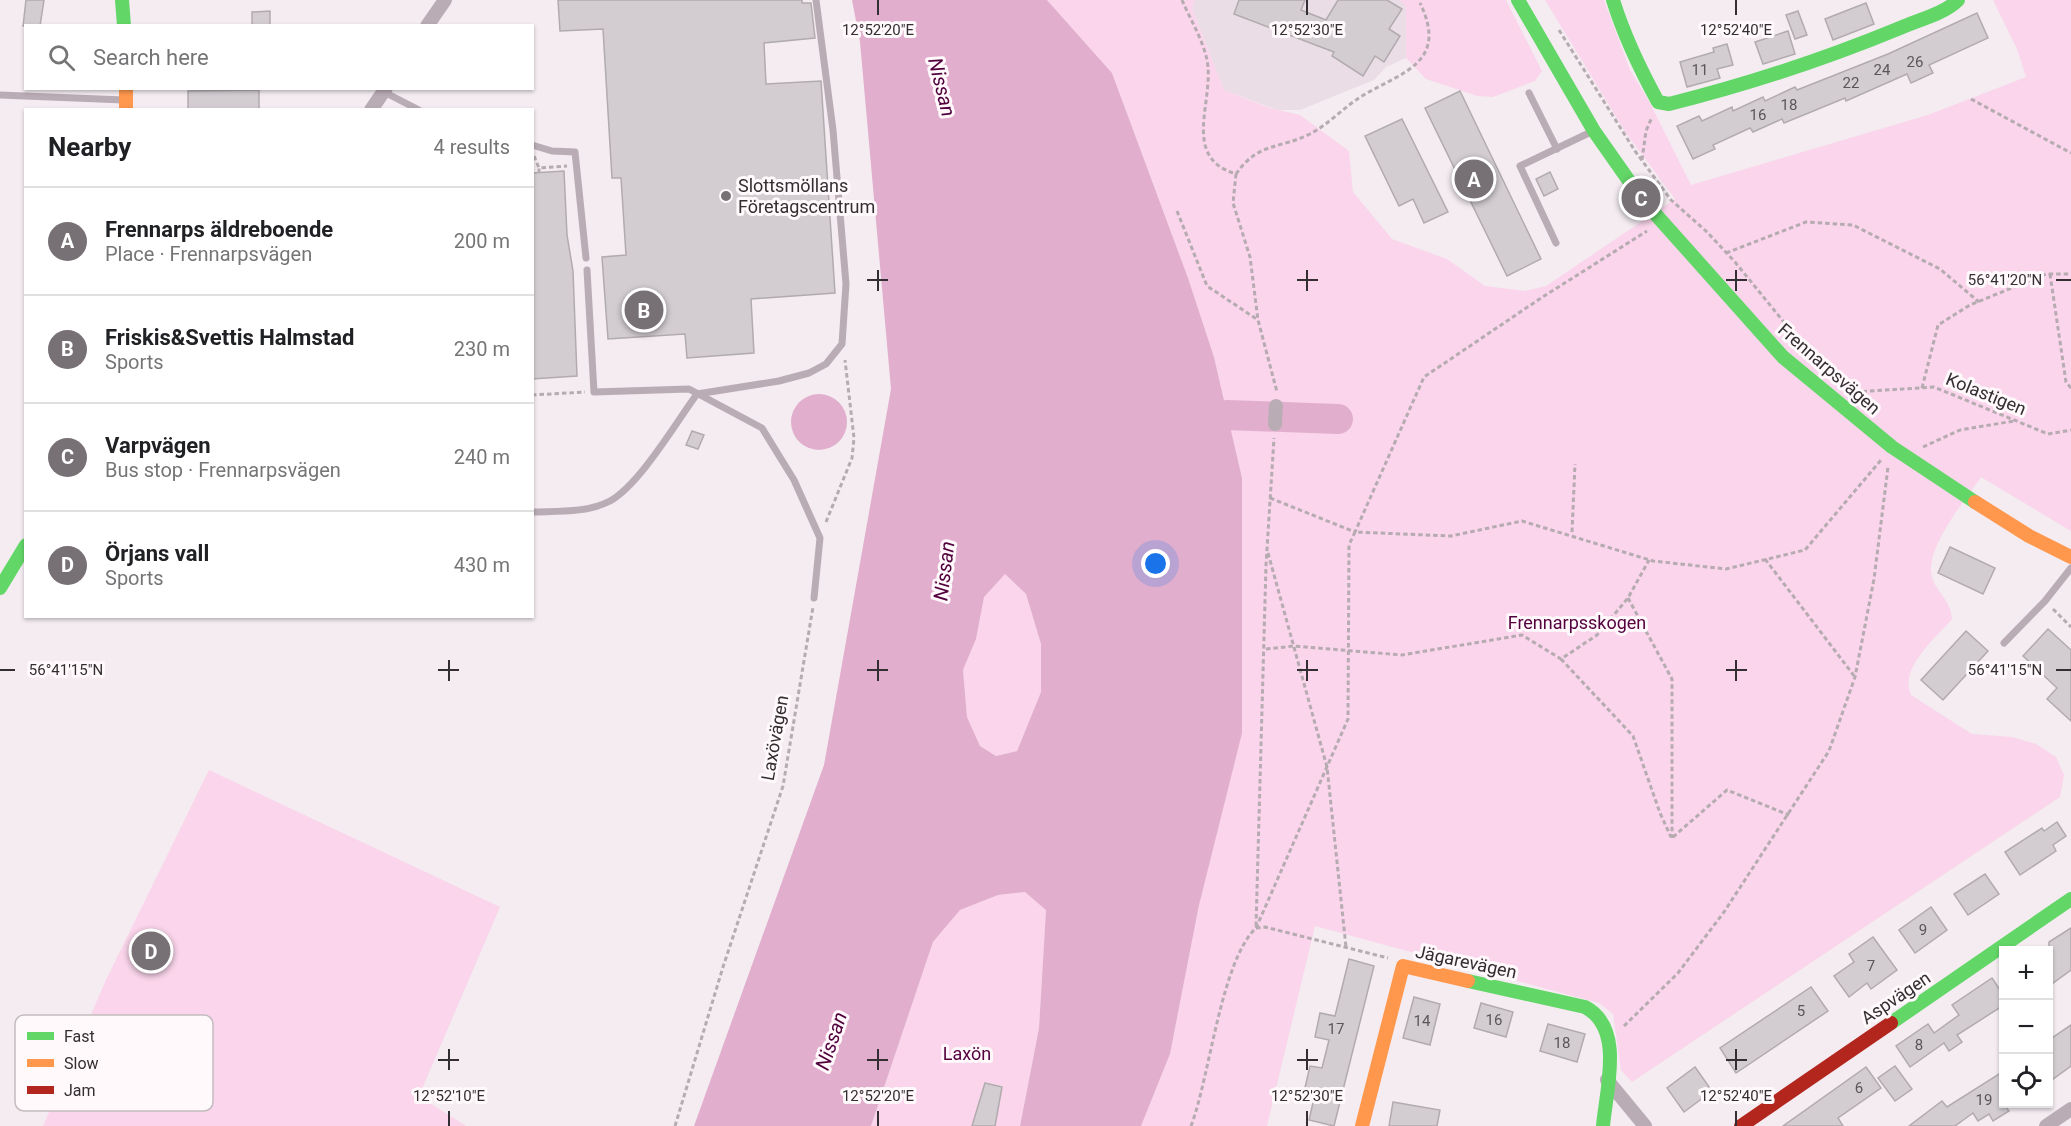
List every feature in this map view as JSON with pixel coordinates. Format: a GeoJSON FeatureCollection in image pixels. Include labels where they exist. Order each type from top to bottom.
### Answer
{"type":"FeatureCollection","features":[{"type":"Feature","properties":{"kind":"street"},"geometry":{"type":"LineString","coordinates":[[122,0],[124,24]]}},
{"type":"Feature","properties":{"kind":"street"},"geometry":{"type":"LineString","coordinates":[[428,24],[445,0]]}},
{"type":"Feature","properties":{"kind":"street","name":"Frennarpsvägen"},"geometry":{"type":"LineString","coordinates":[[1518,0],[1594,130],[1661,222],[1783,357],[1892,447],[2029,536],[2071,557]]}},
{"type":"Feature","properties":{"kind":"street"},"geometry":{"type":"LineString","coordinates":[[1613,0],[1627,43],[1658,102],[1669,104],[1761,80],[1905,26],[1953,5],[1958,0]]}},
{"type":"Feature","properties":{"kind":"street"},"geometry":{"type":"LineString","coordinates":[[372,108],[385,90]]}},
{"type":"Feature","properties":{"kind":"street"},"geometry":{"type":"LineString","coordinates":[[1275,424],[1276,406]]}},
{"type":"Feature","properties":{"kind":"street"},"geometry":{"type":"LineString","coordinates":[[0,588],[24,548]]}},
{"type":"Feature","properties":{"kind":"street","name":"Aspvägen"},"geometry":{"type":"LineString","coordinates":[[1741,1126],[2071,899]]}},
{"type":"Feature","properties":{"kind":"street","name":"Jägarevägen"},"geometry":{"type":"LineString","coordinates":[[1362,1126],[1403,966],[1585,1006],[1597,1014],[1605,1024]]}},
{"type":"Feature","properties":{"kind":"street"},"geometry":{"type":"LineString","coordinates":[[1603,1126],[1607,1080],[1605,1024]]}},
{"type":"Feature","properties":{"kind":"street"},"geometry":{"type":"LineString","coordinates":[[1607,1080],[1645,1126]]}},
{"type":"Feature","properties":{"kind":"street"},"geometry":{"type":"LineString","coordinates":[[2046,1126],[2071,1109]]}},
{"type":"Feature","properties":{"kind":"lane"},"geometry":{"type":"LineString","coordinates":[[534,512],[577,510],[609,501],[631,485],[697,394],[779,381],[809,373],[826,364],[842,344],[846,284],[833,130],[816,0]]}},
{"type":"Feature","properties":{"kind":"lane"},"geometry":{"type":"LineString","coordinates":[[385,90],[416,108]]}},
{"type":"Feature","properties":{"kind":"lane"},"geometry":{"type":"LineString","coordinates":[[1529,93],[1557,149]]}},
{"type":"Feature","properties":{"kind":"lane"},"geometry":{"type":"LineString","coordinates":[[0,95],[126,99]]}},
{"type":"Feature","properties":{"kind":"lane"},"geometry":{"type":"LineString","coordinates":[[1556,243],[1520,166],[1594,130]]}},
{"type":"Feature","properties":{"kind":"lane"},"geometry":{"type":"LineString","coordinates":[[534,146],[552,151],[575,152],[586,258]]}},
{"type":"Feature","properties":{"kind":"lane"},"geometry":{"type":"LineString","coordinates":[[587,270],[594,392],[689,389],[762,428],[794,480],[820,538],[814,598]]}},
{"type":"Feature","properties":{"kind":"lane"},"geometry":{"type":"LineString","coordinates":[[2004,643],[2045,601],[2071,568]]}},
{"type":"Feature","properties":{"kind":"path"},"geometry":{"type":"LineString","coordinates":[[1182,0],[1207,60],[1208,83],[1203,135],[1206,153],[1220,169],[1236,174]]}},
{"type":"Feature","properties":{"kind":"path"},"geometry":{"type":"LineString","coordinates":[[1276,406],[1278,387],[1258,320],[1250,257],[1233,203],[1236,174],[1245,161],[1259,150],[1311,133],[1362,96],[1415,67],[1425,53],[1429,33],[1428,19],[1420,3]]}},
{"type":"Feature","properties":{"kind":"path"},"geometry":{"type":"LineString","coordinates":[[1553,21],[1642,160],[1671,200],[1726,253],[1816,359]]}},
{"type":"Feature","properties":{"kind":"path"},"geometry":{"type":"LineString","coordinates":[[1971,99],[2071,153]]}},
{"type":"Feature","properties":{"kind":"path"},"geometry":{"type":"LineString","coordinates":[[1642,160],[1646,131],[1658,102]]}},
{"type":"Feature","properties":{"kind":"path"},"geometry":{"type":"LineString","coordinates":[[539,173],[539,168],[567,166],[576,161]]}},
{"type":"Feature","properties":{"kind":"path"},"geometry":{"type":"LineString","coordinates":[[1177,211],[1207,286],[1258,320]]}},
{"type":"Feature","properties":{"kind":"path"},"geometry":{"type":"LineString","coordinates":[[1191,1126],[1242,943],[1256,928],[1348,719],[1349,545],[1424,377],[1541,298],[1661,222]]}},
{"type":"Feature","properties":{"kind":"path"},"geometry":{"type":"LineString","coordinates":[[1726,253],[1806,222],[1853,225],[1940,269],[1979,302]]}},
{"type":"Feature","properties":{"kind":"path"},"geometry":{"type":"LineString","coordinates":[[2050,274],[2066,382],[2071,388]]}},
{"type":"Feature","properties":{"kind":"path"},"geometry":{"type":"LineString","coordinates":[[1922,388],[1938,325],[1979,302],[2050,274],[2071,274]]}},
{"type":"Feature","properties":{"kind":"path"},"geometry":{"type":"LineString","coordinates":[[820,538],[852,458],[852,406],[842,344]]}},
{"type":"Feature","properties":{"kind":"path","name":"Kolastigen"},"geometry":{"type":"LineString","coordinates":[[1862,399],[1853,392],[1934,387],[2048,434],[2071,430]]}},
{"type":"Feature","properties":{"kind":"path"},"geometry":{"type":"LineString","coordinates":[[534,395],[594,392]]}},
{"type":"Feature","properties":{"kind":"path"},"geometry":{"type":"LineString","coordinates":[[1922,447],[1960,430],[2016,421]]}},
{"type":"Feature","properties":{"kind":"path"},"geometry":{"type":"LineString","coordinates":[[1256,928],[1266,649],[1267,549],[1275,424]]}},
{"type":"Feature","properties":{"kind":"path"},"geometry":{"type":"LineString","coordinates":[[1916,442],[1927,451]]}},
{"type":"Feature","properties":{"kind":"path"},"geometry":{"type":"LineString","coordinates":[[1270,498],[1355,532],[1451,536],[1522,521],[1653,561],[1726,569],[1805,550],[1892,447]]}},
{"type":"Feature","properties":{"kind":"path"},"geometry":{"type":"LineString","coordinates":[[1605,1024],[1623,1027],[1678,973],[1724,912],[1790,815],[1829,752],[1855,677],[1874,579],[1889,465],[1883,460],[1892,447]]}},
{"type":"Feature","properties":{"kind":"path"},"geometry":{"type":"LineString","coordinates":[[1572,532],[1575,464]]}},
{"type":"Feature","properties":{"kind":"path"},"geometry":{"type":"LineString","coordinates":[[1267,549],[1326,767],[1346,947]]}},
{"type":"Feature","properties":{"kind":"path"},"geometry":{"type":"LineString","coordinates":[[1561,659],[1598,635],[1628,598],[1650,560]]}},
{"type":"Feature","properties":{"kind":"path"},"geometry":{"type":"LineString","coordinates":[[1765,560],[1855,677]]}},
{"type":"Feature","properties":{"kind":"path","name":"Laxövägen"},"geometry":{"type":"LineString","coordinates":[[675,1126],[723,967],[783,786],[814,598]]}},
{"type":"Feature","properties":{"kind":"path"},"geometry":{"type":"LineString","coordinates":[[1628,598],[1672,679],[1672,838]]}},
{"type":"Feature","properties":{"kind":"path"},"geometry":{"type":"LineString","coordinates":[[2045,601],[2071,627]]}},
{"type":"Feature","properties":{"kind":"path"},"geometry":{"type":"LineString","coordinates":[[1266,649],[1294,646],[1402,655],[1522,635],[1561,659],[1633,736],[1660,813],[1672,838]]}},
{"type":"Feature","properties":{"kind":"path"},"geometry":{"type":"LineString","coordinates":[[1672,838],[1728,790],[1790,815]]}},
{"type":"Feature","properties":{"kind":"path"},"geometry":{"type":"LineString","coordinates":[[1256,928],[1264,927],[1346,947],[1391,959],[1403,966]]}},
{"type":"Feature","properties":{"kind":"shaded area"},"geometry":{"type":"Polygon","coordinates":[[[1195,0],[1400,0],[1406,5],[1406,58],[1386,67],[1374,80],[1300,110],[1277,110],[1224,90],[1192,8],[1195,0]]]}},
{"type":"Feature","properties":{"kind":"green space","name":"Frennarpsskogen"},"geometry":{"type":"Polygon","coordinates":[[[1047,0],[1195,0],[1192,8],[1224,90],[1270,108],[1300,115],[1349,151],[1353,192],[1392,239],[1447,259],[1485,286],[1525,291],[1546,286],[1675,199],[1626,133],[1545,0],[1604,0],[1630,70],[1650,103],[1691,185],[1928,115],[2026,77],[2017,49],[1993,0],[2071,0],[2071,531],[1981,477],[1948,525],[1934,553],[1931,566],[1932,577],[1949,606],[1952,619],[1914,664],[1909,685],[1911,695],[1972,734],[2012,737],[2036,744],[2056,757],[2064,775],[2060,797],[1632,1082],[1621,1070],[1613,1014],[1599,1003],[1315,926],[1267,1126],[1141,1126],[1170,1054],[1199,905],[1242,478],[1214,357],[1188,278],[1112,73],[1047,0]]]}},
{"type":"Feature","properties":{"kind":"green space"},"geometry":{"type":"Polygon","coordinates":[[[1400,0],[1506,0],[1542,71],[1535,81],[1493,97],[1477,96],[1426,79],[1406,58],[1406,6],[1400,0]]]}},
{"type":"Feature","properties":{"kind":"green space"},"geometry":{"type":"Polygon","coordinates":[[[1005,574],[1026,594],[1041,644],[1041,692],[1017,751],[996,756],[980,746],[967,717],[963,670],[976,639],[984,596],[1005,574]]]}},
{"type":"Feature","properties":{"kind":"green space"},"geometry":{"type":"Polygon","coordinates":[[[209,770],[500,907],[419,1096],[466,1126],[43,1126],[49,1111],[213,1111],[213,1015],[91,1015],[209,770]]]}},
{"type":"Feature","properties":{"kind":"green space","name":"Laxön"},"geometry":{"type":"Polygon","coordinates":[[[1025,892],[1046,909],[1039,1028],[1020,1126],[871,1126],[933,942],[960,910],[998,895],[1025,892]]]}},
{"type":"Feature","properties":{"kind":"water","name":"Nissan"},"geometry":{"type":"Polygon","coordinates":[[[852,0],[1047,0],[1112,73],[1188,278],[1214,357],[1242,478],[1242,733],[1199,905],[1170,1054],[1141,1126],[1020,1126],[1039,1028],[1046,910],[1025,892],[998,895],[960,910],[933,942],[871,1126],[694,1126],[824,765],[891,389],[860,42],[852,0]],[[1005,574],[984,597],[976,639],[963,670],[967,717],[980,746],[996,756],[1017,751],[1041,692],[1041,644],[1026,594],[1005,574]]]}},
{"type":"Feature","properties":{"kind":"water"},"geometry":{"type":"Polygon","coordinates":[[[819,394],[830,396],[839,402],[845,411],[847,422],[845,433],[839,442],[830,448],[819,450],[808,448],[799,442],[793,433],[791,422],[793,411],[799,402],[808,396],[819,394]]]}},
{"type":"Feature","properties":{"kind":"building"},"geometry":{"type":"Polygon","coordinates":[[[26,0],[44,0],[40,24],[24,24],[23,26],[26,0]]]}},
{"type":"Feature","properties":{"kind":"building","name":"Slottsmöllans Företagscentrum"},"geometry":{"type":"Polygon","coordinates":[[[558,0],[802,0],[802,3],[811,3],[815,38],[764,43],[766,84],[821,81],[835,293],[751,299],[754,353],[687,358],[685,334],[608,339],[602,257],[626,255],[621,178],[612,178],[603,29],[560,31],[558,0]]]}},
{"type":"Feature","properties":{"kind":"building"},"geometry":{"type":"Polygon","coordinates":[[[1239,0],[1305,0],[1301,10],[1326,20],[1338,0],[1387,0],[1402,9],[1389,29],[1400,36],[1384,62],[1375,56],[1363,76],[1332,56],[1334,52],[1234,14],[1239,0]]]}},
{"type":"Feature","properties":{"kind":"building"},"geometry":{"type":"Polygon","coordinates":[[[1866,3],[1874,24],[1833,40],[1825,19],[1866,3]]]}},
{"type":"Feature","properties":{"kind":"building"},"geometry":{"type":"Polygon","coordinates":[[[270,11],[270,24],[252,24],[252,12],[270,11]]]}},
{"type":"Feature","properties":{"kind":"building"},"geometry":{"type":"Polygon","coordinates":[[[1798,11],[1807,35],[1795,39],[1786,15],[1798,11]]]}},
{"type":"Feature","properties":{"kind":"building"},"geometry":{"type":"Polygon","coordinates":[[[1977,13],[1988,38],[1929,65],[1933,73],[1911,83],[1907,74],[1846,101],[1845,98],[1784,123],[1782,119],[1753,132],[1750,128],[1713,145],[1715,149],[1693,159],[1677,126],[1699,116],[1702,121],[1732,107],[1733,111],[1763,97],[1765,101],[1795,87],[1797,90],[1888,54],[1977,13]]]}},
{"type":"Feature","properties":{"kind":"building"},"geometry":{"type":"Polygon","coordinates":[[[1788,31],[1795,54],[1763,64],[1755,42],[1788,31]]]}},
{"type":"Feature","properties":{"kind":"building"},"geometry":{"type":"Polygon","coordinates":[[[1727,44],[1733,65],[1717,69],[1720,78],[1687,87],[1680,62],[1714,52],[1713,48],[1727,44]]]}},
{"type":"Feature","properties":{"kind":"building"},"geometry":{"type":"Polygon","coordinates":[[[259,90],[259,108],[188,108],[188,91],[259,90]]]}},
{"type":"Feature","properties":{"kind":"building"},"geometry":{"type":"Polygon","coordinates":[[[1460,91],[1541,259],[1507,276],[1425,108],[1460,91]]]}},
{"type":"Feature","properties":{"kind":"building"},"geometry":{"type":"Polygon","coordinates":[[[1402,119],[1448,212],[1424,223],[1413,199],[1399,206],[1365,136],[1402,119]]]}},
{"type":"Feature","properties":{"kind":"building"},"geometry":{"type":"Polygon","coordinates":[[[564,171],[567,235],[573,271],[577,376],[534,379],[534,173],[564,171]]]}},
{"type":"Feature","properties":{"kind":"building"},"geometry":{"type":"Polygon","coordinates":[[[1550,172],[1558,189],[1544,196],[1536,179],[1550,172]]]}},
{"type":"Feature","properties":{"kind":"building"},"geometry":{"type":"Polygon","coordinates":[[[692,431],[704,435],[698,449],[686,445],[692,431]]]}},
{"type":"Feature","properties":{"kind":"building"},"geometry":{"type":"Polygon","coordinates":[[[1950,547],[1995,568],[1983,594],[1938,573],[1950,547]]]}},
{"type":"Feature","properties":{"kind":"building"},"geometry":{"type":"Polygon","coordinates":[[[2048,629],[2071,650],[2071,721],[2047,699],[2057,688],[2023,656],[2048,629]]]}},
{"type":"Feature","properties":{"kind":"building"},"geometry":{"type":"Polygon","coordinates":[[[1966,631],[1988,651],[1943,700],[1921,680],[1966,631]]]}},
{"type":"Feature","properties":{"kind":"building"},"geometry":{"type":"Polygon","coordinates":[[[2057,822],[2066,836],[2053,845],[2056,851],[2020,875],[2005,852],[2042,828],[2044,831],[2057,822]]]}},
{"type":"Feature","properties":{"kind":"building"},"geometry":{"type":"Polygon","coordinates":[[[1985,874],[1999,894],[1968,915],[1954,894],[1985,874]]]}},
{"type":"Feature","properties":{"kind":"building"},"geometry":{"type":"Polygon","coordinates":[[[1931,907],[1947,930],[1915,953],[1899,930],[1931,907]]]}},
{"type":"Feature","properties":{"kind":"building"},"geometry":{"type":"Polygon","coordinates":[[[2071,928],[2071,970],[2053,983],[2053,946],[2049,946],[2049,942],[2071,928]]]}},
{"type":"Feature","properties":{"kind":"building"},"geometry":{"type":"Polygon","coordinates":[[[1873,937],[1897,970],[1871,989],[1867,983],[1849,997],[1834,976],[1854,962],[1849,954],[1873,937]]]}},
{"type":"Feature","properties":{"kind":"building"},"geometry":{"type":"Polygon","coordinates":[[[1349,959],[1374,966],[1334,1126],[1309,1120],[1315,1094],[1304,1092],[1310,1066],[1322,1068],[1329,1040],[1315,1037],[1320,1013],[1335,1016],[1349,959]]]}},
{"type":"Feature","properties":{"kind":"building"},"geometry":{"type":"Polygon","coordinates":[[[1992,978],[1999,988],[1999,1008],[1957,1035],[1962,1042],[1949,1051],[1944,1043],[1910,1067],[1896,1046],[1928,1024],[1934,1033],[1959,1015],[1952,1005],[1992,978]]]}},
{"type":"Feature","properties":{"kind":"building"},"geometry":{"type":"Polygon","coordinates":[[[1811,987],[1828,1011],[1736,1073],[1720,1048],[1811,987]]]}},
{"type":"Feature","properties":{"kind":"building"},"geometry":{"type":"Polygon","coordinates":[[[1414,997],[1440,1004],[1430,1045],[1403,1038],[1414,997]]]}},
{"type":"Feature","properties":{"kind":"building"},"geometry":{"type":"Polygon","coordinates":[[[1481,1003],[1513,1012],[1506,1037],[1474,1028],[1481,1003]]]}},
{"type":"Feature","properties":{"kind":"building"},"geometry":{"type":"Polygon","coordinates":[[[1548,1024],[1585,1034],[1577,1062],[1540,1051],[1548,1024]]]}},
{"type":"Feature","properties":{"kind":"building"},"geometry":{"type":"Polygon","coordinates":[[[2071,1025],[2071,1066],[2053,1079],[2053,1054],[2053,1037],[2071,1025]]]}},
{"type":"Feature","properties":{"kind":"building"},"geometry":{"type":"Polygon","coordinates":[[[1895,1066],[1912,1089],[1895,1101],[1878,1078],[1895,1066]]]}},
{"type":"Feature","properties":{"kind":"building"},"geometry":{"type":"Polygon","coordinates":[[[1695,1067],[1712,1091],[1684,1112],[1667,1088],[1695,1067]]]}},
{"type":"Feature","properties":{"kind":"building"},"geometry":{"type":"Polygon","coordinates":[[[1866,1067],[1881,1088],[1838,1118],[1843,1126],[1783,1126],[1866,1067]]]}},
{"type":"Feature","properties":{"kind":"building"},"geometry":{"type":"Polygon","coordinates":[[[1999,1074],[1999,1108],[2007,1108],[2009,1111],[1993,1121],[1989,1114],[1978,1121],[1973,1113],[1955,1126],[1909,1126],[1942,1101],[1947,1107],[1999,1074]]]}},
{"type":"Feature","properties":{"kind":"building"},"geometry":{"type":"Polygon","coordinates":[[[985,1083],[1002,1087],[995,1126],[972,1126],[985,1083]]]}},
{"type":"Feature","properties":{"kind":"building"},"geometry":{"type":"Polygon","coordinates":[[[1393,1102],[1440,1110],[1437,1126],[1389,1126],[1393,1102]]]}},
{"type":"Feature","properties":{"kind":"waterway"},"geometry":{"type":"LineString","coordinates":[[1227,415],[1338,419]]}},
{"type":"Feature","properties":{"kind":"traffic: fast"},"geometry":{"type":"LineString","coordinates":[[122,0],[124,24]]}},
{"type":"Feature","properties":{"kind":"traffic: fast"},"geometry":{"type":"LineString","coordinates":[[1518,0],[1594,131],[1641,198],[1783,357],[1892,447],[1975,502]]}},
{"type":"Feature","properties":{"kind":"traffic: fast"},"geometry":{"type":"LineString","coordinates":[[1613,0],[1633,52],[1658,102],[1669,104],[1815,60],[1931,16],[1958,0]]}},
{"type":"Feature","properties":{"kind":"traffic: fast"},"geometry":{"type":"LineString","coordinates":[[0,588],[24,548]]}},
{"type":"Feature","properties":{"kind":"traffic: fast"},"geometry":{"type":"LineString","coordinates":[[1891,1023],[2071,899]]}},
{"type":"Feature","properties":{"kind":"traffic: fast"},"geometry":{"type":"LineString","coordinates":[[1468,981],[1585,1007],[1597,1017],[1605,1029],[1610,1061],[1603,1126]]}},
{"type":"Feature","properties":{"kind":"traffic: slow"},"geometry":{"type":"LineString","coordinates":[[126,90],[126,108]]}},
{"type":"Feature","properties":{"kind":"traffic: slow"},"geometry":{"type":"LineString","coordinates":[[1975,502],[2029,536],[2071,557]]}},
{"type":"Feature","properties":{"kind":"traffic: slow"},"geometry":{"type":"LineString","coordinates":[[1362,1126],[1403,966],[1468,981]]}},
{"type":"Feature","properties":{"kind":"traffic: jam"},"geometry":{"type":"LineString","coordinates":[[1741,1126],[1891,1023]]}},
{"type":"Feature","properties":{"kind":"place","name":"Frennarps äldreboende"},"geometry":{"type":"Point","coordinates":[1474,179]}},
{"type":"Feature","properties":{"kind":"place","name":"Slottsmöllans Företagscentrum"},"geometry":{"type":"Point","coordinates":[726,196]}},
{"type":"Feature","properties":{"kind":"place","name":"Varpvägen"},"geometry":{"type":"Point","coordinates":[1641,198]}},
{"type":"Feature","properties":{"kind":"place","name":"Friskis&Svettis Halmstad"},"geometry":{"type":"Point","coordinates":[644,310]}},
{"type":"Feature","properties":{"kind":"place","name":"Örjans vall"},"geometry":{"type":"Point","coordinates":[151,951]}}]}
